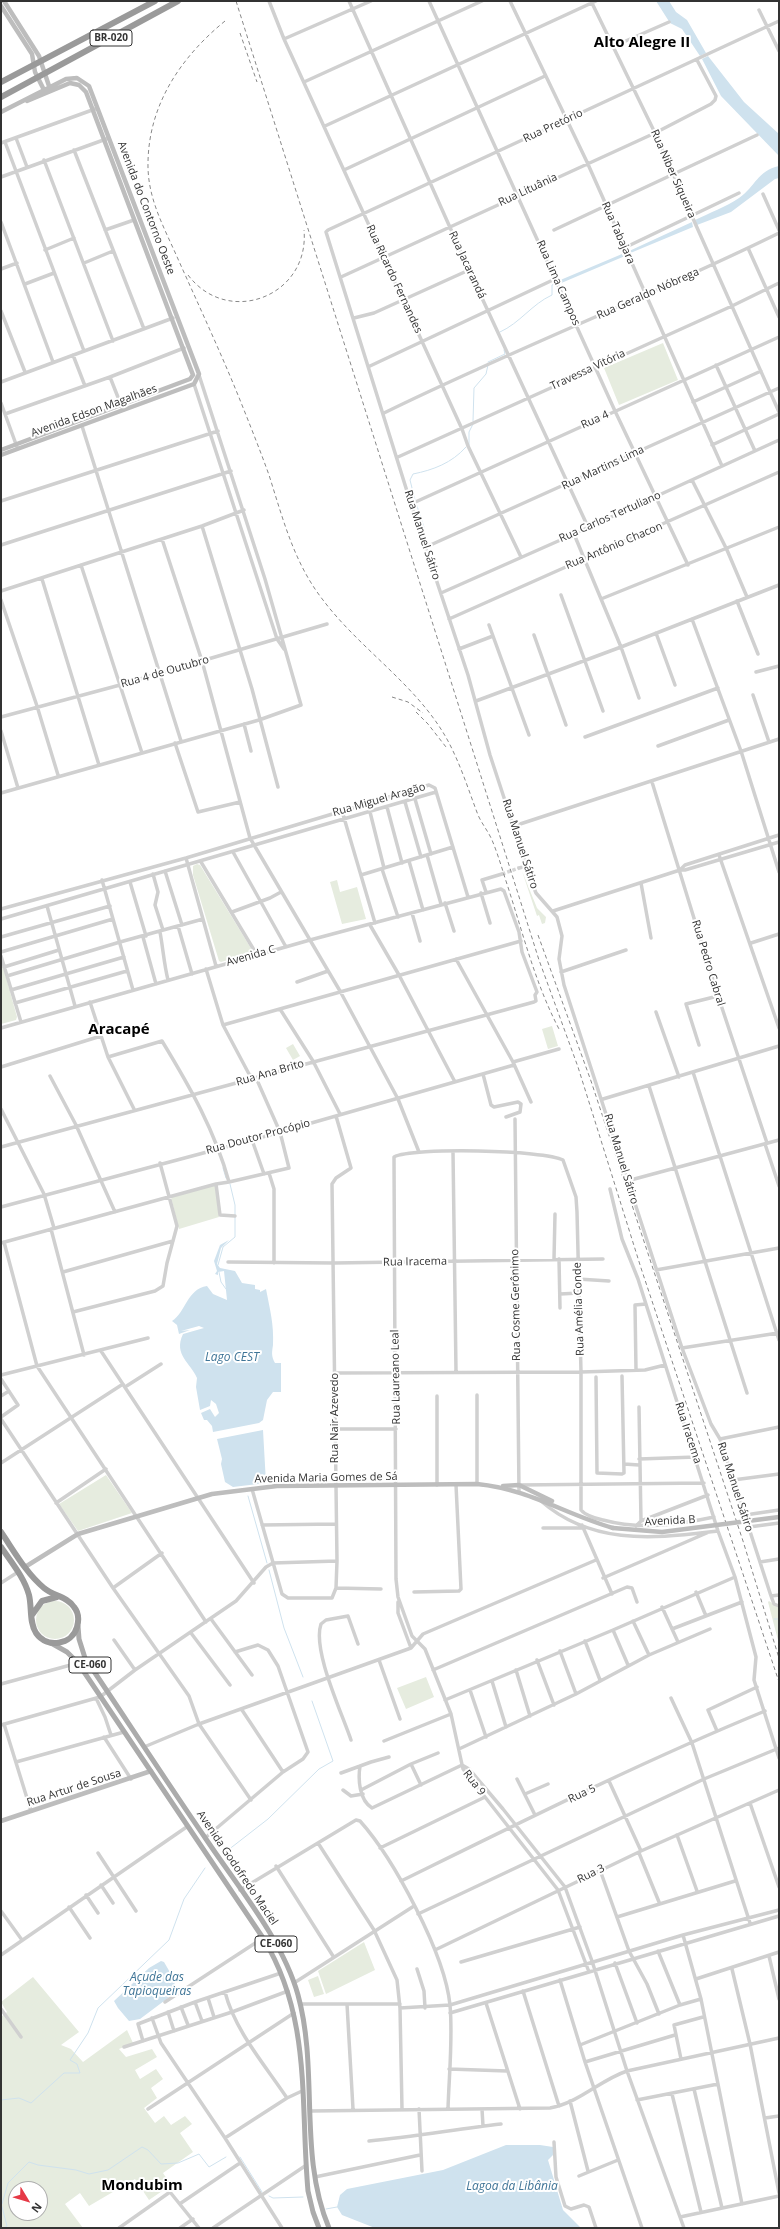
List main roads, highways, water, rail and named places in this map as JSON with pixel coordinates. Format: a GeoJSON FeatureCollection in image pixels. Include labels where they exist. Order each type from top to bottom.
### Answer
{"type":"FeatureCollection","features":[{"type":"Feature","properties":{"kind":"highway","name":"BR-020"},"geometry":{"type":"LineString","coordinates":[[1,82],[155,1]]}},
{"type":"Feature","properties":{"kind":"highway","name":"BR-020"},"geometry":{"type":"LineString","coordinates":[[1,97],[178,1]]}},
{"type":"Feature","properties":{"kind":"highway","name":"Avenida Godofredo Maciel"},"geometry":{"type":"LineString","coordinates":[[1,1532],[25,1567],[44,1588],[58,1597],[68,1600],[75,1608],[78,1618],[78,1625]]}},
{"type":"Feature","properties":{"kind":"highway","name":"Avenida Godofredo Maciel"},"geometry":{"type":"LineString","coordinates":[[1,1547],[18,1572],[29,1596],[36,1633],[50,1642]]}},
{"type":"Feature","properties":{"kind":"highway"},"geometry":{"type":"LineString","coordinates":[[32,1617],[35,1608],[42,1601],[58,1597]]}},
{"type":"Feature","properties":{"kind":"highway"},"geometry":{"type":"LineString","coordinates":[[50,1642],[59,1643],[68,1639],[74,1634],[78,1625]]}},
{"type":"Feature","properties":{"kind":"main road","name":"Avenida Godofredo Maciel"},"geometry":{"type":"LineString","coordinates":[[78,1625],[81,1649],[107,1691],[273,1940],[294,1982],[300,2004],[309,2068],[315,2177],[321,2210],[329,2228]]}},
{"type":"Feature","properties":{"kind":"main road","name":"Avenida Godofredo Maciel"},"geometry":{"type":"LineString","coordinates":[[50,1642],[67,1652],[78,1663],[98,1698],[151,1771],[263,1938],[281,1973],[295,2012],[301,2058],[305,2166],[310,2200],[320,2228]]}},
{"type":"Feature","properties":{"kind":"water"},"geometry":{"type":"Polygon","coordinates":[[[656,1],[669,1],[676,12],[687,20],[706,53],[700,56],[682,29],[670,23],[656,1]]]}},
{"type":"Feature","properties":{"kind":"water"},"geometry":{"type":"Polygon","coordinates":[[[708,56],[744,102],[779,134],[779,156],[721,96],[702,59],[708,56]]]}},
{"type":"Feature","properties":{"kind":"water"},"geometry":{"type":"Polygon","coordinates":[[[779,166],[779,178],[775,179],[731,212],[697,225],[695,220],[739,198],[766,171],[779,166]]]}},
{"type":"Feature","properties":{"kind":"water"},"geometry":{"type":"Polygon","coordinates":[[[692,222],[693,227],[628,254],[627,252],[692,222]]]}},
{"type":"Feature","properties":{"kind":"water"},"geometry":{"type":"Polygon","coordinates":[[[622,254],[625,256],[559,284],[558,281],[622,254]]]}},
{"type":"Feature","properties":{"kind":"water","name":"Lago CEST"},"geometry":{"type":"Polygon","coordinates":[[[229,1240],[221,1248],[217,1264],[220,1268],[235,1271],[242,1283],[255,1285],[255,1289],[260,1290],[260,1292],[266,1289],[272,1324],[272,1356],[275,1363],[281,1363],[281,1392],[273,1392],[267,1400],[263,1420],[259,1423],[213,1432],[212,1426],[207,1420],[204,1420],[201,1413],[210,1409],[215,1417],[219,1413],[216,1404],[211,1400],[210,1406],[200,1410],[196,1387],[197,1378],[181,1353],[180,1348],[180,1341],[183,1334],[204,1328],[199,1326],[181,1331],[190,1330],[179,1334],[177,1325],[172,1321],[181,1312],[195,1291],[200,1288],[207,1286],[213,1294],[227,1300],[224,1271],[218,1272],[218,1275],[215,1274],[217,1271],[214,1261],[220,1245],[229,1240]]]}},
{"type":"Feature","properties":{"kind":"water"},"geometry":{"type":"Polygon","coordinates":[[[263,1430],[266,1483],[233,1487],[225,1482],[221,1464],[222,1459],[217,1439],[263,1430]]]}},
{"type":"Feature","properties":{"kind":"water","name":"Açude das Tapioqueiras"},"geometry":{"type":"Polygon","coordinates":[[[161,1961],[164,1962],[175,1981],[172,1995],[140,2019],[129,2021],[114,2001],[149,1968],[161,1961]]]}},
{"type":"Feature","properties":{"kind":"water","name":"Lagoa da Libânia"},"geometry":{"type":"Polygon","coordinates":[[[506,2145],[540,2145],[553,2147],[553,2155],[548,2160],[563,2210],[581,2228],[375,2228],[342,2215],[337,2207],[340,2195],[347,2189],[443,2170],[506,2145]]]}},
{"type":"Feature","properties":{"kind":"waterway"},"geometry":{"type":"LineString","coordinates":[[500,332],[514,324],[538,303],[552,295],[552,285],[555,284]]}},
{"type":"Feature","properties":{"kind":"waterway"},"geometry":{"type":"LineString","coordinates":[[488,362],[505,354],[504,350]]}},
{"type":"Feature","properties":{"kind":"waterway"},"geometry":{"type":"LineString","coordinates":[[473,421],[474,388],[486,374],[488,365]]}},
{"type":"Feature","properties":{"kind":"waterway"},"geometry":{"type":"LineString","coordinates":[[469,445],[469,432],[473,424]]}},
{"type":"Feature","properties":{"kind":"waterway"},"geometry":{"type":"LineString","coordinates":[[415,500],[410,480],[413,474],[448,462],[461,453],[466,447]]}},
{"type":"Feature","properties":{"kind":"waterway"},"geometry":{"type":"LineString","coordinates":[[416,503],[424,527]]}},
{"type":"Feature","properties":{"kind":"waterway"},"geometry":{"type":"LineString","coordinates":[[223,1168],[226,1178]]}},
{"type":"Feature","properties":{"kind":"waterway"},"geometry":{"type":"LineString","coordinates":[[218,1265],[223,1247],[235,1237],[235,1205],[230,1184]]}},
{"type":"Feature","properties":{"kind":"waterway"},"geometry":{"type":"LineString","coordinates":[[219,1272],[221,1282],[226,1289]]}},
{"type":"Feature","properties":{"kind":"waterway"},"geometry":{"type":"LineString","coordinates":[[248,1496],[267,1563]]}},
{"type":"Feature","properties":{"kind":"waterway"},"geometry":{"type":"LineString","coordinates":[[269,1570],[284,1628],[303,1677]]}},
{"type":"Feature","properties":{"kind":"waterway"},"geometry":{"type":"LineString","coordinates":[[774,1619],[779,1619]]}},
{"type":"Feature","properties":{"kind":"waterway"},"geometry":{"type":"LineString","coordinates":[[223,1854],[268,1819],[319,1769],[333,1761],[312,1701]]}},
{"type":"Feature","properties":{"kind":"waterway"},"geometry":{"type":"LineString","coordinates":[[1,2100],[19,2098],[31,2103],[64,2073],[80,2073],[77,2064],[70,2060],[88,2033],[98,2008],[169,1940],[184,1899],[205,1868]]}},
{"type":"Feature","properties":{"kind":"waterway"},"geometry":{"type":"LineString","coordinates":[[2,2204],[8,2183],[29,2162],[38,2165],[76,2170],[89,2174],[108,2170],[142,2147],[148,2150],[161,2164],[178,2163],[199,2154],[209,2167],[226,2157]]}},
{"type":"Feature","properties":{"kind":"waterway"},"geometry":{"type":"LineString","coordinates":[[240,2157],[262,2192]]}},
{"type":"Feature","properties":{"kind":"waterway"},"geometry":{"type":"LineString","coordinates":[[269,2196],[273,2198],[303,2197]]}},
{"type":"Feature","properties":{"kind":"waterway"},"geometry":{"type":"LineString","coordinates":[[1,2203],[7,2226],[4,2228]]}},
{"type":"Feature","properties":{"kind":"waterway"},"geometry":{"type":"LineString","coordinates":[[326,2209],[337,2207]]}},
{"type":"Feature","properties":{"kind":"tunnel"},"geometry":{"type":"LineString","coordinates":[[502,874],[519,868]]}},
{"type":"Feature","properties":{"kind":"railway"},"geometry":{"type":"LineString","coordinates":[[236,1],[539,960],[578,1067],[641,1268],[779,1682]]}},
{"type":"Feature","properties":{"kind":"railway"},"geometry":{"type":"LineString","coordinates":[[225,21],[209,35],[182,66],[170,83],[161,101],[154,121],[148,162],[148,175],[153,200],[162,224],[218,347],[240,400],[259,447],[290,540],[304,571],[323,600],[339,619],[410,690],[441,729],[457,759],[478,815],[494,845],[535,974],[559,1029]]}},
{"type":"Feature","properties":{"kind":"railway"},"geometry":{"type":"LineString","coordinates":[[240,33],[257,82]]}},
{"type":"Feature","properties":{"kind":"railway"},"geometry":{"type":"LineString","coordinates":[[188,275],[205,291],[224,300],[244,301],[263,297],[280,287],[294,272],[302,253],[304,230]]}},
{"type":"Feature","properties":{"kind":"railway"},"geometry":{"type":"LineString","coordinates":[[392,697],[408,702],[423,713]]}},
{"type":"Feature","properties":{"kind":"railway"},"geometry":{"type":"LineString","coordinates":[[416,712],[428,724],[446,747]]}},
{"type":"Feature","properties":{"kind":"railway"},"geometry":{"type":"LineString","coordinates":[[538,935],[591,1081],[743,1541],[779,1658]]}},
{"type":"Feature","properties":{"kind":"district","name":"Alto Alegre II"},"geometry":{"type":"Point","coordinates":[642,43]}},
{"type":"Feature","properties":{"kind":"district","name":"Aracapé"},"geometry":{"type":"Point","coordinates":[119,1030]}},
{"type":"Feature","properties":{"kind":"district","name":"Mondubim"},"geometry":{"type":"Point","coordinates":[142,2186]}}]}
